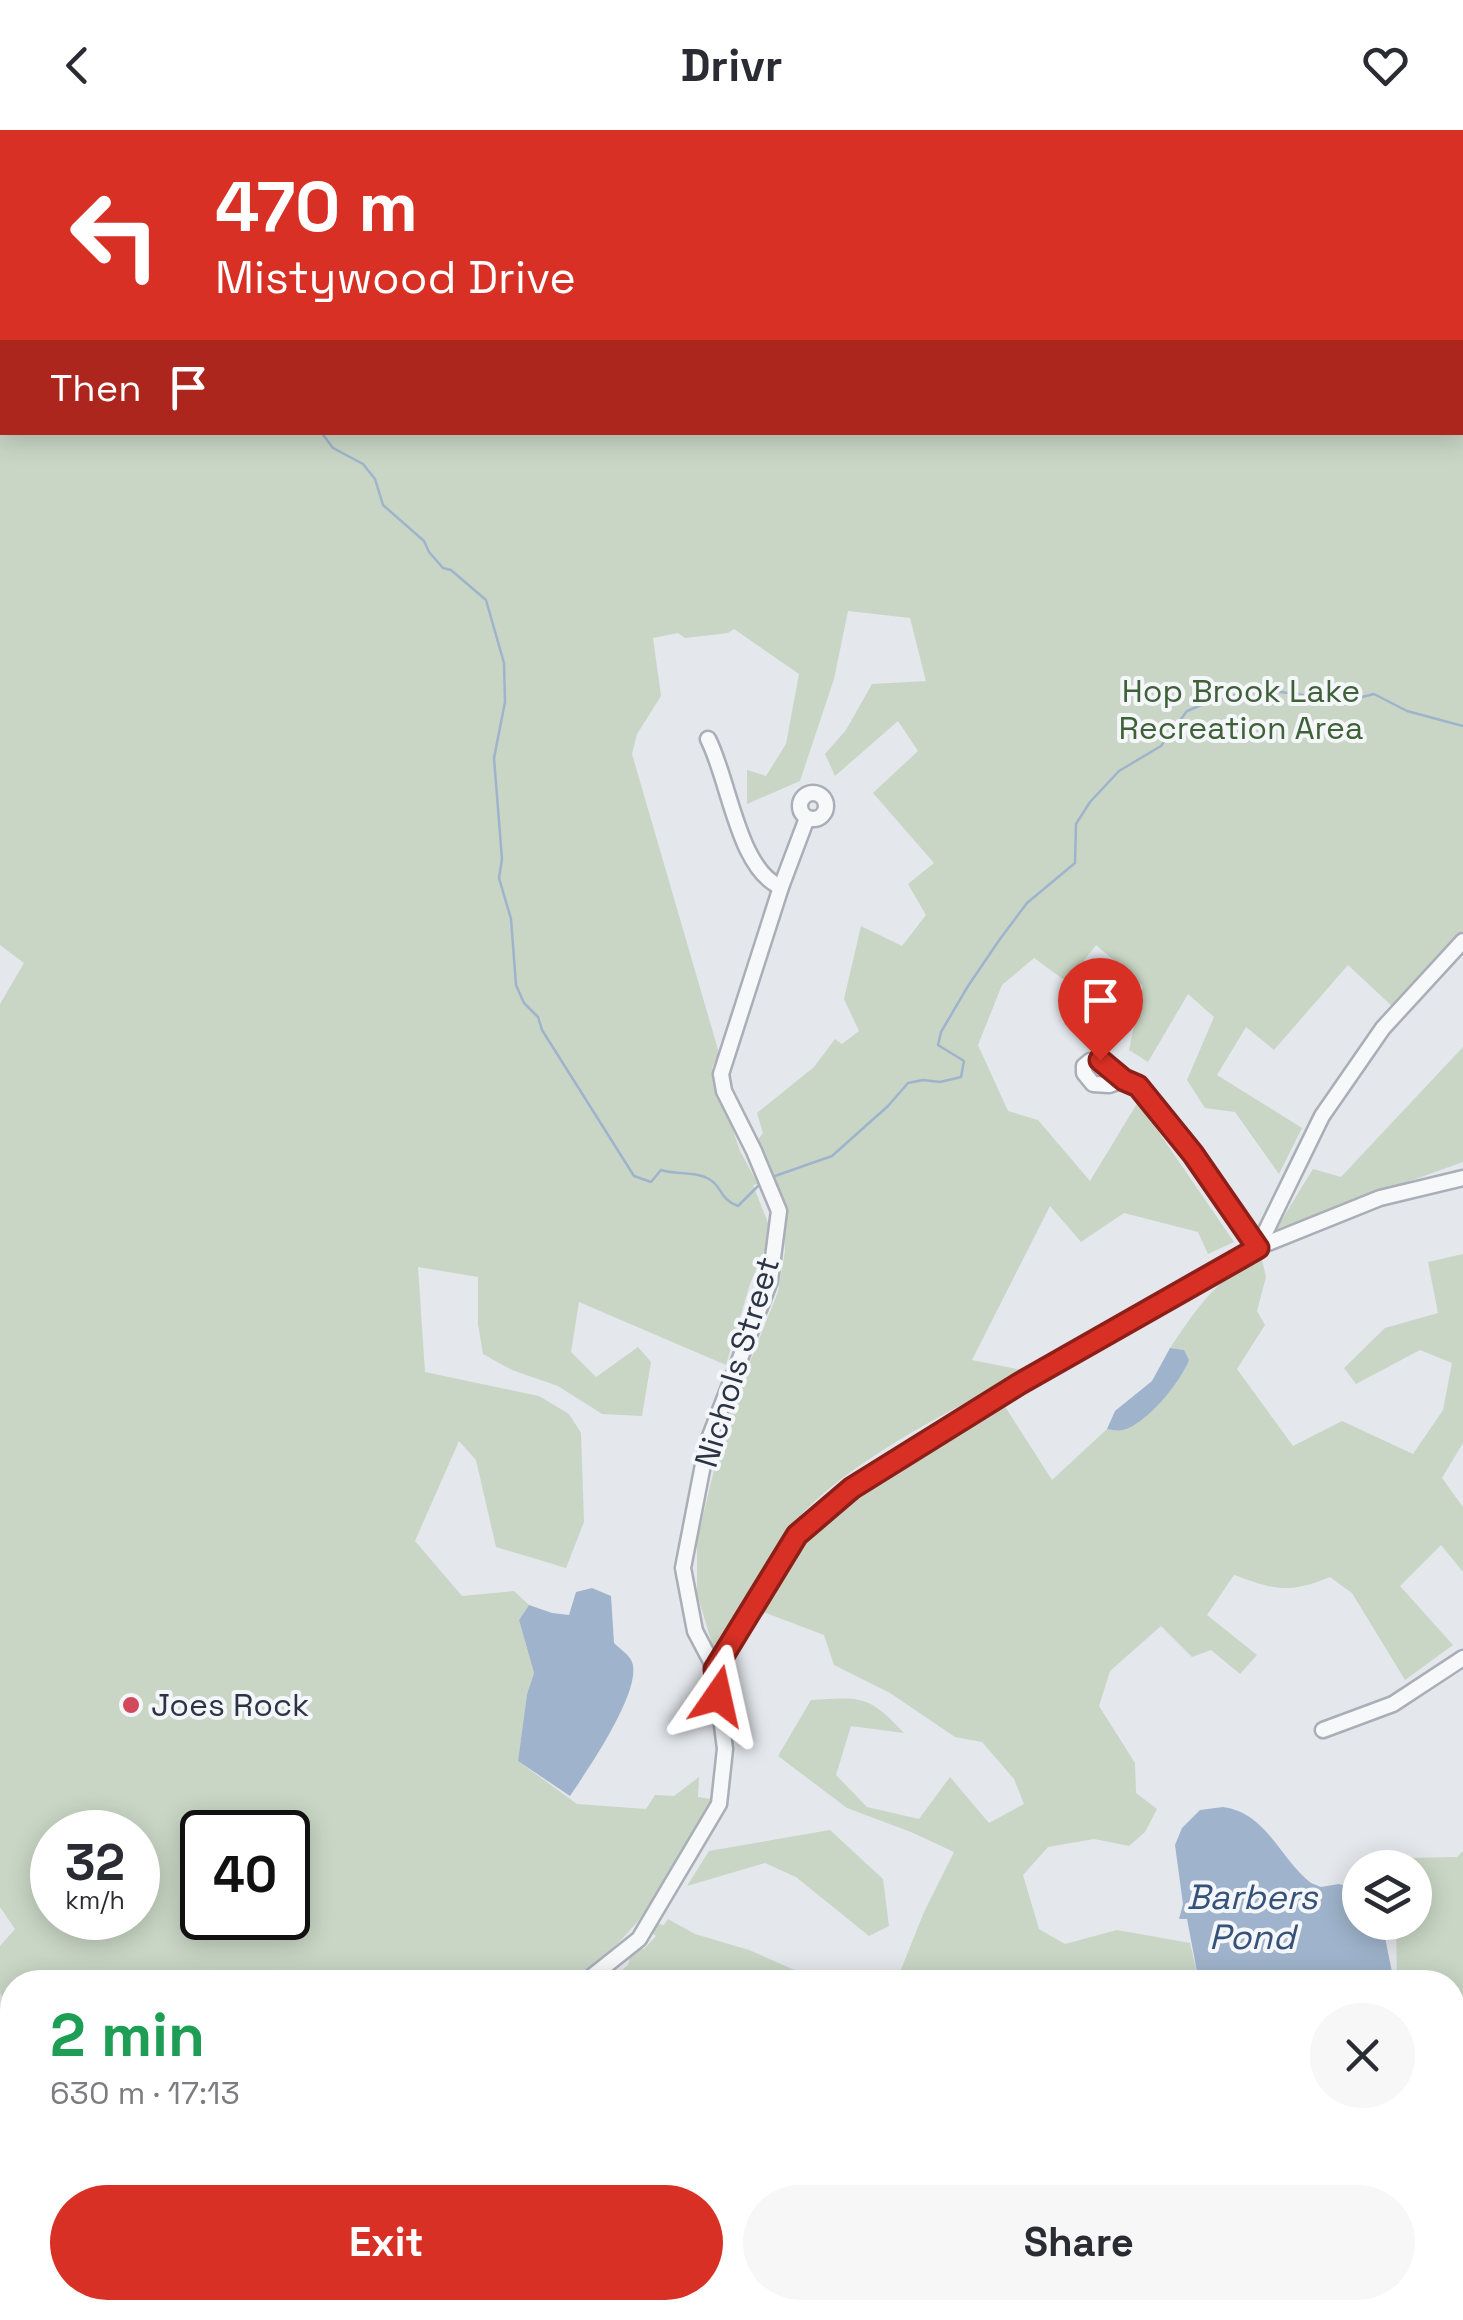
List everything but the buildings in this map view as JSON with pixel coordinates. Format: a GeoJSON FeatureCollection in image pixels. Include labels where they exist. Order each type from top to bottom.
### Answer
{"type":"FeatureCollection","features":[{"type":"Feature","properties":{"kind":"street"},"geometry":{"type":"LineString","coordinates":[[708,739],[721,763],[751,859],[766,878],[780,887],[807,818]]}},
{"type":"Feature","properties":{"kind":"street","name":"Nichols Street"},"geometry":{"type":"LineString","coordinates":[[600,1970],[639,1939],[719,1804],[725,1749],[715,1669],[695,1631],[683,1568],[707,1444],[770,1281],[779,1212],[724,1090],[724,1060],[780,887]]}},
{"type":"Feature","properties":{"kind":"street"},"geometry":{"type":"LineString","coordinates":[[1258,1248],[1322,1116],[1383,1028],[1463,941]]}},
{"type":"Feature","properties":{"kind":"street"},"geometry":{"type":"LineString","coordinates":[[1124,1080],[1138,1086],[1193,1154],[1258,1248]]}},
{"type":"Feature","properties":{"kind":"street"},"geometry":{"type":"LineString","coordinates":[[715,1669],[797,1535],[852,1488],[1019,1384],[1258,1248],[1380,1198],[1463,1178]]}},
{"type":"Feature","properties":{"kind":"street"},"geometry":{"type":"LineString","coordinates":[[1323,1730],[1393,1704],[1463,1658]]}},
{"type":"Feature","properties":{"kind":"green space","name":"Hop Brook Lake Recreation Area"},"geometry":{"type":"Polygon","coordinates":[[[0,435],[1463,435],[1463,930],[1393,1007],[1348,965],[1274,1050],[1246,1027],[1217,1075],[1302,1128],[1279,1174],[1235,1112],[1205,1108],[1187,1080],[1214,1017],[1188,994],[1148,1062],[1129,1050],[1143,986],[1096,945],[1067,982],[1034,958],[1002,985],[978,1045],[1008,1111],[1038,1120],[1090,1181],[1138,1102],[1234,1242],[1208,1254],[1198,1232],[1124,1213],[1081,1242],[1050,1206],[972,1360],[1026,1371],[902,1438],[815,1501],[793,1524],[715,1653],[697,1594],[697,1541],[725,1424],[778,1292],[785,1251],[783,1204],[757,1141],[763,1133],[757,1113],[814,1067],[835,1039],[842,1044],[859,1031],[844,999],[861,926],[902,946],[926,915],[908,884],[934,863],[873,793],[918,751],[898,721],[835,776],[825,754],[846,730],[872,684],[926,681],[910,618],[848,611],[834,679],[800,781],[747,804],[747,770],[766,776],[786,744],[799,674],[734,629],[685,638],[678,633],[653,638],[661,696],[637,734],[632,754],[719,1053],[712,1068],[740,1151],[758,1184],[753,1185],[772,1233],[750,1284],[726,1365],[579,1302],[571,1352],[596,1377],[638,1347],[651,1362],[642,1416],[602,1414],[558,1386],[512,1370],[483,1354],[478,1324],[478,1277],[418,1267],[425,1372],[539,1396],[569,1414],[581,1433],[584,1522],[566,1568],[496,1547],[476,1460],[459,1441],[415,1541],[462,1596],[514,1591],[529,1605],[519,1620],[534,1673],[527,1694],[518,1761],[577,1804],[646,1809],[655,1795],[674,1796],[699,1777],[698,1797],[711,1799],[684,1854],[643,1914],[618,1943],[585,1970],[0,1970],[0,1946],[15,1929],[0,1907],[0,1004],[24,963],[0,945],[0,435]]]}},
{"type":"Feature","properties":{"kind":"green space"},"geometry":{"type":"Polygon","coordinates":[[[1463,1047],[1463,1162],[1276,1229],[1313,1169],[1341,1177],[1463,1047]]]}},
{"type":"Feature","properties":{"kind":"green space"},"geometry":{"type":"Polygon","coordinates":[[[1463,1254],[1463,1443],[1442,1478],[1463,1507],[1463,1572],[1441,1545],[1400,1586],[1453,1645],[1405,1680],[1352,1593],[1330,1577],[1282,1588],[1234,1575],[1207,1615],[1257,1655],[1240,1674],[1211,1650],[1192,1657],[1161,1626],[1110,1671],[1099,1706],[1135,1763],[1136,1793],[1157,1809],[1145,1832],[1129,1846],[1094,1839],[1048,1847],[1023,1875],[1039,1929],[1065,1944],[1117,1930],[1190,1943],[1196,1970],[901,1970],[954,1852],[847,1808],[778,1756],[811,1700],[863,1701],[881,1711],[904,1733],[851,1726],[836,1775],[867,1807],[919,1819],[950,1777],[989,1823],[1024,1804],[1014,1779],[982,1742],[955,1737],[890,1693],[834,1665],[824,1635],[761,1611],[806,1537],[861,1492],[1004,1405],[1052,1480],[1107,1429],[1124,1430],[1184,1350],[1170,1348],[1198,1308],[1233,1274],[1262,1260],[1266,1277],[1257,1311],[1265,1325],[1237,1369],[1293,1446],[1342,1421],[1413,1454],[1443,1410],[1452,1363],[1420,1350],[1356,1384],[1344,1368],[1385,1328],[1438,1313],[1428,1262],[1463,1254]]]}},
{"type":"Feature","properties":{"kind":"green space"},"geometry":{"type":"Polygon","coordinates":[[[830,1830],[883,1879],[889,1926],[869,1936],[796,1877],[765,1863],[687,1886],[709,1851],[830,1830]]]}},
{"type":"Feature","properties":{"kind":"green space"},"geometry":{"type":"Polygon","coordinates":[[[1463,1851],[1463,1970],[1397,1970],[1396,1940],[1432,1940],[1432,1858],[1457,1857],[1463,1851]]]}},
{"type":"Feature","properties":{"kind":"green space"},"geometry":{"type":"Polygon","coordinates":[[[668,1919],[695,1934],[749,1950],[795,1970],[622,1970],[638,1947],[644,1949],[656,1936],[652,1933],[658,1924],[664,1925],[668,1919]]]}},
{"type":"Feature","properties":{"kind":"water"},"geometry":{"type":"Polygon","coordinates":[[[1170,1348],[1184,1350],[1189,1360],[1171,1390],[1132,1426],[1107,1429],[1115,1411],[1152,1381],[1170,1348]]]}},
{"type":"Feature","properties":{"kind":"water"},"geometry":{"type":"Polygon","coordinates":[[[592,1588],[611,1596],[614,1643],[630,1658],[633,1672],[623,1708],[570,1796],[518,1761],[527,1694],[534,1673],[519,1620],[529,1605],[569,1615],[576,1592],[592,1588]]]}},
{"type":"Feature","properties":{"kind":"water","name":"Barbers Pond"},"geometry":{"type":"Polygon","coordinates":[[[1223,1807],[1251,1818],[1311,1883],[1321,1887],[1342,1885],[1342,1940],[1385,1940],[1392,1970],[1197,1970],[1187,1919],[1179,1919],[1183,1904],[1175,1845],[1182,1828],[1200,1810],[1223,1807]]]}},
{"type":"Feature","properties":{"kind":"waterway"},"geometry":{"type":"LineString","coordinates":[[323,435],[333,448],[363,464],[375,479],[383,505],[424,541],[443,568],[451,570],[486,600],[504,663],[505,702],[494,758],[502,859],[499,878],[511,919],[516,985],[524,1003],[538,1017],[542,1030],[634,1176],[651,1182],[661,1170],[704,1177],[738,1206],[760,1184]]}},
{"type":"Feature","properties":{"kind":"waterway"},"geometry":{"type":"LineString","coordinates":[[775,1176],[832,1156],[908,1083],[961,1077],[964,1061],[938,1045],[941,1032],[968,986],[1027,903],[1075,863],[1076,824],[1090,802],[1119,771],[1161,746],[1187,711],[1259,689],[1346,701],[1374,694],[1407,711],[1463,726]]}},
{"type":"Feature","properties":{"kind":"place","name":"Joes Rock"},"geometry":{"type":"Point","coordinates":[131,1705]}},
{"type":"Feature","properties":{"kind":"route"},"geometry":{"type":"LineString","coordinates":[[718,1696],[715,1669],[797,1535],[852,1488],[1019,1384],[1258,1248],[1193,1154],[1138,1086],[1100,1060]]}}]}
